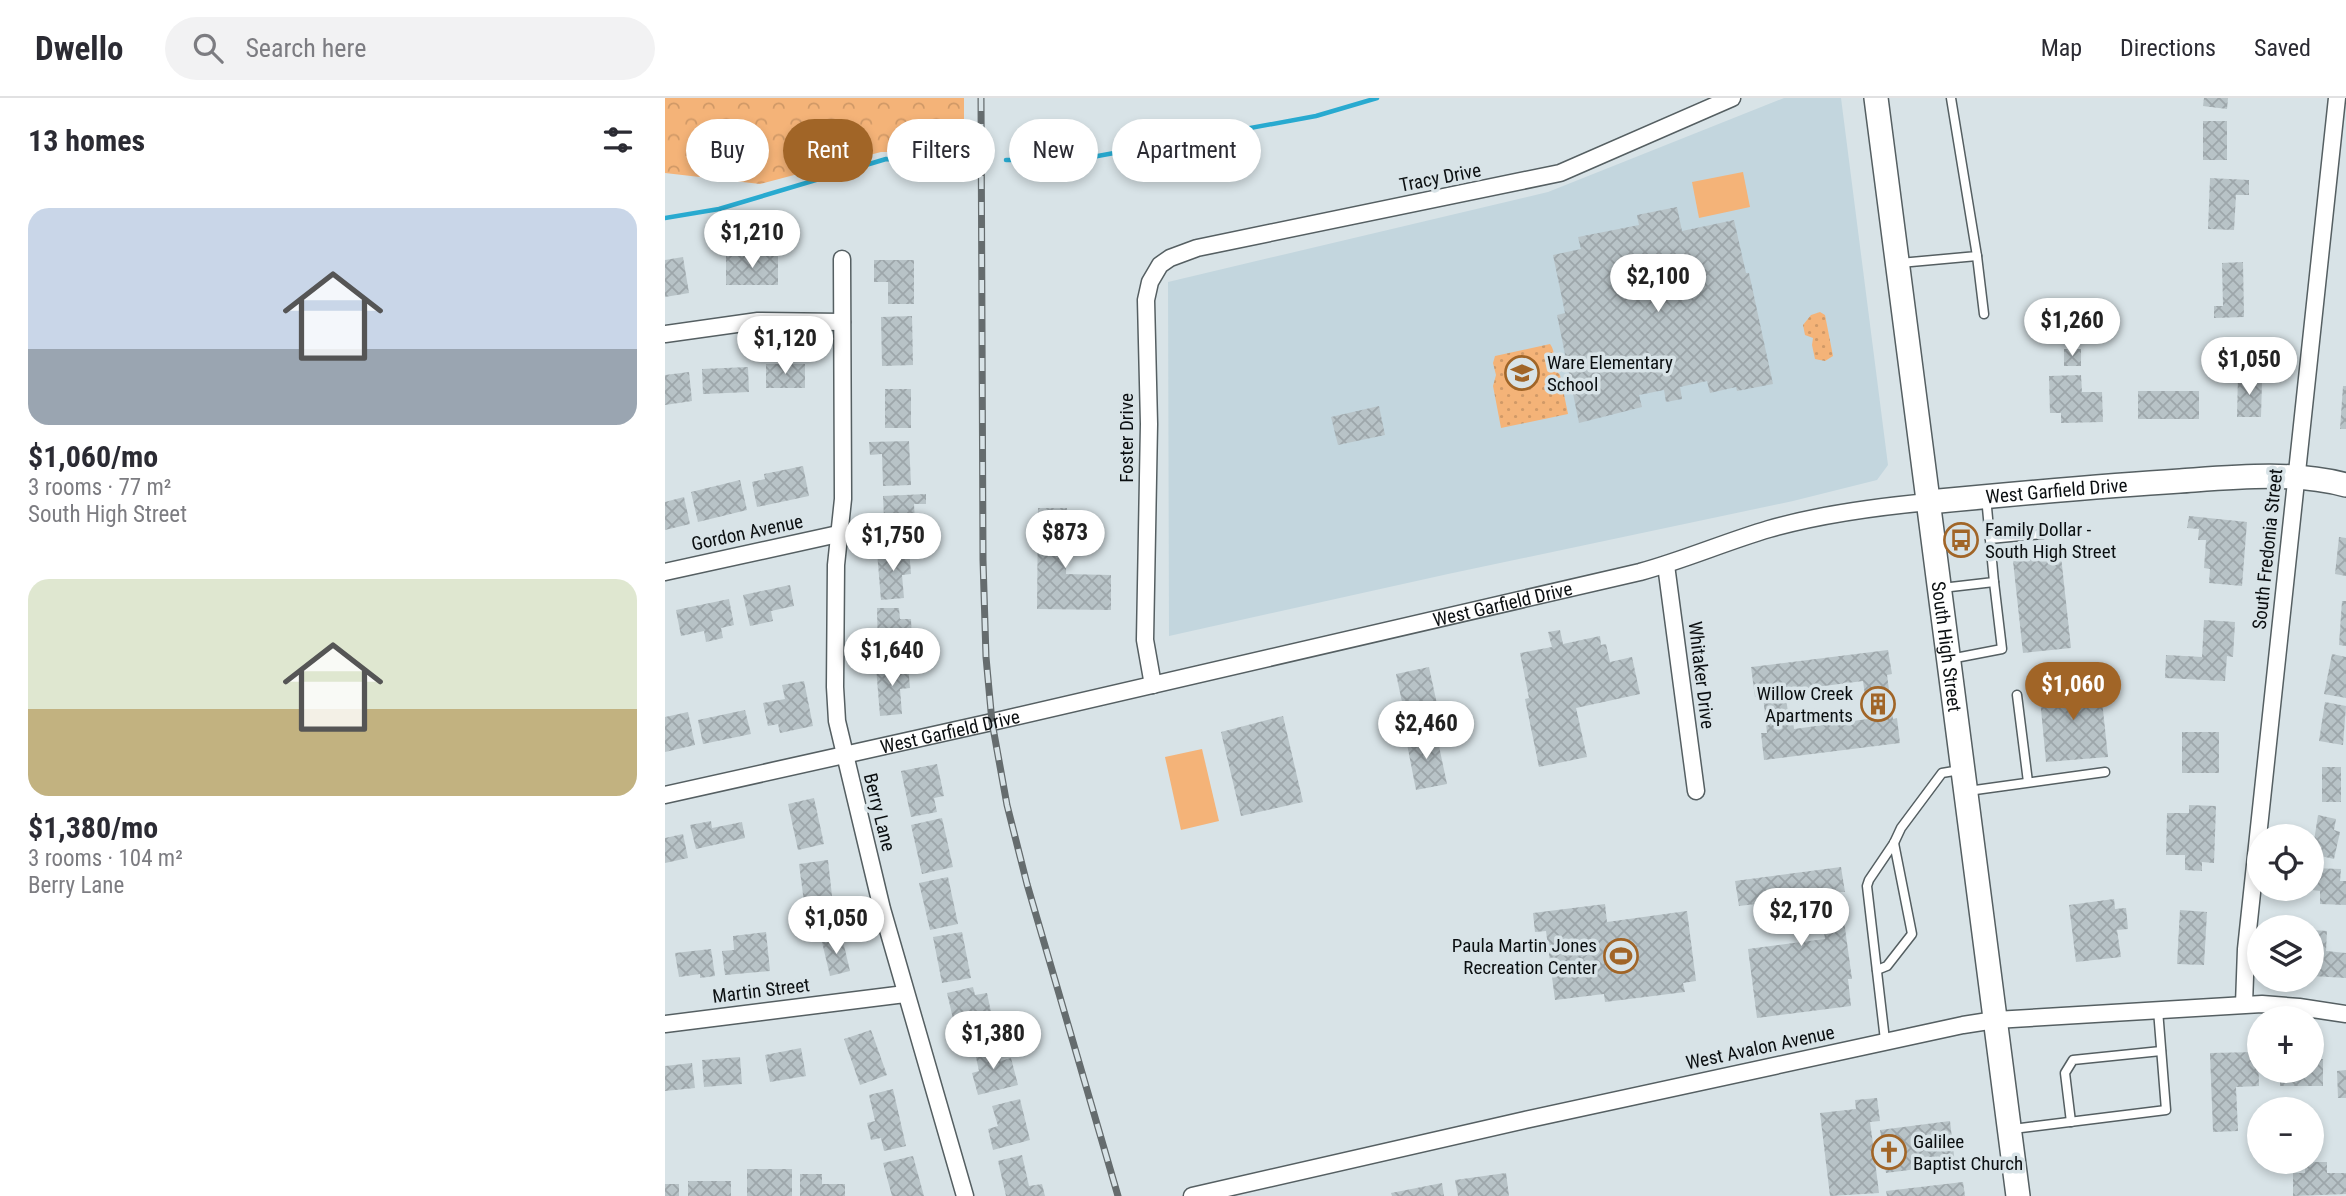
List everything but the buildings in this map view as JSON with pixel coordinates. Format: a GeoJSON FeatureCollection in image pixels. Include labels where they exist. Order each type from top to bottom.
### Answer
{"type":"FeatureCollection","features":[{"type":"Feature","properties":{"kind":"main road","name":"South High Street"},"geometry":{"type":"LineString","coordinates":[[1876,98],[2018,1196]]}},
{"type":"Feature","properties":{"kind":"main road","name":"West Garfield Drive"},"geometry":{"type":"LineString","coordinates":[[1929,502],[2114,485],[2252,477],[2296,477],[2346,485]]}},
{"type":"Feature","properties":{"kind":"street","name":"Tracy Drive"},"geometry":{"type":"LineString","coordinates":[[1153,275],[1160,265],[1170,258],[1197,248],[1560,173],[1732,98]]}},
{"type":"Feature","properties":{"kind":"street","name":"South Fredonia Street"},"geometry":{"type":"LineString","coordinates":[[2244,1004],[2246,949],[2337,98]]}},
{"type":"Feature","properties":{"kind":"street","name":"Berry Lane"},"geometry":{"type":"LineString","coordinates":[[842,259],[843,499],[838,534],[835,687],[837,721],[905,993],[965,1196]]}},
{"type":"Feature","properties":{"kind":"street","name":"Foster Drive"},"geometry":{"type":"LineString","coordinates":[[1153,275],[1147,290],[1145,310],[1149,424],[1145,640],[1153,685]]}},
{"type":"Feature","properties":{"kind":"street"},"geometry":{"type":"LineString","coordinates":[[665,334],[758,321],[842,321]]}},
{"type":"Feature","properties":{"kind":"street","name":"West Garfield Drive"},"geometry":{"type":"LineString","coordinates":[[665,795],[1666,565],[1793,523],[1875,508],[1929,502]]}},
{"type":"Feature","properties":{"kind":"street","name":"Gordon Avenue"},"geometry":{"type":"LineString","coordinates":[[665,572],[838,534]]}},
{"type":"Feature","properties":{"kind":"street","name":"Whitaker Drive"},"geometry":{"type":"LineString","coordinates":[[1666,565],[1696,791]]}},
{"type":"Feature","properties":{"kind":"street","name":"Martin Street"},"geometry":{"type":"LineString","coordinates":[[665,1024],[905,993]]}},
{"type":"Feature","properties":{"kind":"street","name":"West Avalon Avenue"},"geometry":{"type":"LineString","coordinates":[[1192,1196],[1948,1027],[1996,1020],[2244,1004],[2280,1004],[2346,1014]]}},
{"type":"Feature","properties":{"kind":"lane"},"geometry":{"type":"LineString","coordinates":[[1951,98],[1984,314]]}},
{"type":"Feature","properties":{"kind":"lane"},"geometry":{"type":"LineString","coordinates":[[1897,263],[1977,256]]}},
{"type":"Feature","properties":{"kind":"lane"},"geometry":{"type":"LineString","coordinates":[[1947,659],[2001,649],[1986,497]]}},
{"type":"Feature","properties":{"kind":"lane"},"geometry":{"type":"LineString","coordinates":[[1990,539],[2043,534]]}},
{"type":"Feature","properties":{"kind":"lane"},"geometry":{"type":"LineString","coordinates":[[1939,589],[1994,582]]}},
{"type":"Feature","properties":{"kind":"lane"},"geometry":{"type":"LineString","coordinates":[[2017,695],[2028,782]]}},
{"type":"Feature","properties":{"kind":"lane"},"geometry":{"type":"LineString","coordinates":[[1885,1040],[1867,886],[1901,828],[1942,774],[1964,780],[2028,782],[2105,772]]}},
{"type":"Feature","properties":{"kind":"lane"},"geometry":{"type":"LineString","coordinates":[[1877,970],[1887,966],[1912,934],[1894,843]]}},
{"type":"Feature","properties":{"kind":"lane"},"geometry":{"type":"LineString","coordinates":[[2010,1130],[2166,1110],[2158,1010]]}},
{"type":"Feature","properties":{"kind":"lane"},"geometry":{"type":"LineString","coordinates":[[2071,1122],[2065,1073],[2073,1060],[2161,1051]]}},
{"type":"Feature","properties":{"kind":"shaded area","name":"Ware Elementary School"},"geometry":{"type":"Polygon","coordinates":[[[1784,98],[1841,98],[1888,465],[1877,480],[1793,501],[1169,636],[1168,282],[1548,192],[1784,98]]]}},
{"type":"Feature","properties":{"kind":"green space"},"geometry":{"type":"Polygon","coordinates":[[[665,98],[964,98],[964,119],[887,119],[887,152],[873,154],[873,119],[783,119],[783,178],[769,182],[769,119],[686,119],[686,175],[665,173],[665,98]]]}},
{"type":"Feature","properties":{"kind":"green space"},"geometry":{"type":"Polygon","coordinates":[[[1743,172],[1750,207],[1699,218],[1692,182],[1743,172]]]}},
{"type":"Feature","properties":{"kind":"green space"},"geometry":{"type":"Polygon","coordinates":[[[1820,312],[1825,315],[1833,356],[1825,361],[1815,359],[1813,338],[1805,335],[1803,325],[1811,315],[1820,312]]]}},
{"type":"Feature","properties":{"kind":"green space"},"geometry":{"type":"Polygon","coordinates":[[[1550,344],[1568,414],[1501,428],[1493,386],[1496,375],[1493,363],[1495,356],[1550,344]]]}},
{"type":"Feature","properties":{"kind":"green space"},"geometry":{"type":"Polygon","coordinates":[[[1202,749],[1219,821],[1181,830],[1165,757],[1202,749]]]}},
{"type":"Feature","properties":{"kind":"waterway"},"geometry":{"type":"LineString","coordinates":[[1006,160],[1076,160],[1316,116],[1377,98]]}},
{"type":"Feature","properties":{"kind":"waterway"},"geometry":{"type":"LineString","coordinates":[[665,218],[719,209],[887,159]]}},
{"type":"Feature","properties":{"kind":"railway"},"geometry":{"type":"LineString","coordinates":[[981,98],[983,560],[986,657],[992,722],[1007,805],[1027,884],[1118,1196]]}},
{"type":"Feature","properties":{"kind":"place","name":"Ware Elementary School"},"geometry":{"type":"Point","coordinates":[1522,373]}},
{"type":"Feature","properties":{"kind":"place","name":"Family Dollar - South High Street"},"geometry":{"type":"Point","coordinates":[1961,540]}},
{"type":"Feature","properties":{"kind":"place","name":"Willow Creek Apartments"},"geometry":{"type":"Point","coordinates":[1878,704]}},
{"type":"Feature","properties":{"kind":"place","name":"Paula Martin Jones Recreation Center"},"geometry":{"type":"Point","coordinates":[1621,956]}},
{"type":"Feature","properties":{"kind":"place","name":"Galilee Baptist Church"},"geometry":{"type":"Point","coordinates":[1889,1152]}}]}
